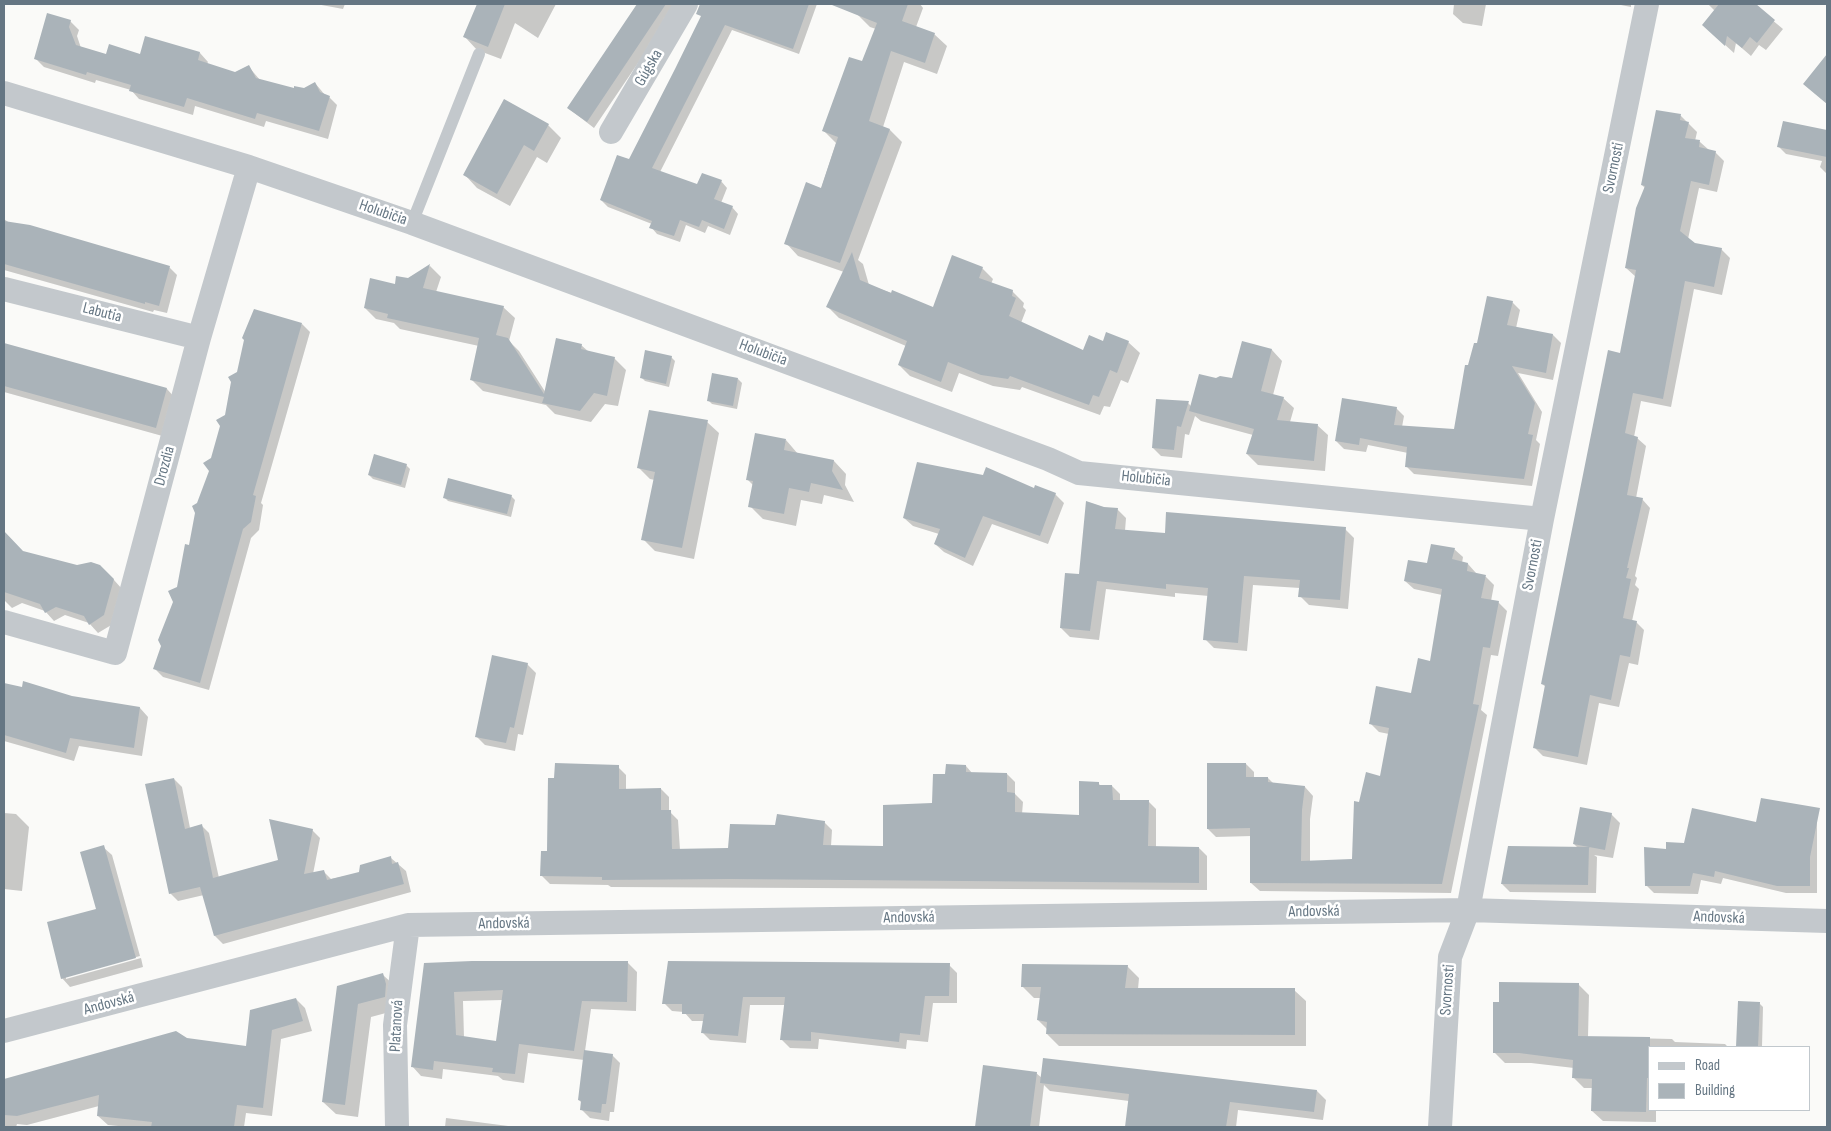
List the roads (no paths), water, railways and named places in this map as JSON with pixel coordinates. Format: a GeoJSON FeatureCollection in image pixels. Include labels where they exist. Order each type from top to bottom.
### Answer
{"type":"FeatureCollection","features":[{"type":"Feature","properties":{"kind":"street","name":"Gúgska"},"geometry":{"type":"LineString","coordinates":[[611,132],[686,4]]}},
{"type":"Feature","properties":{"kind":"street","name":"Svornosti"},"geometry":{"type":"LineString","coordinates":[[1440,1127],[1450,958],[1468,910],[1542,519],[1647,4]]}},
{"type":"Feature","properties":{"kind":"street","name":"Holubičia"},"geometry":{"type":"LineString","coordinates":[[4,93],[249,167],[412,223],[1048,459],[1079,473],[1542,519]]}},
{"type":"Feature","properties":{"kind":"street","name":"Drozdia"},"geometry":{"type":"LineString","coordinates":[[4,622],[115,653],[199,338],[249,167]]}},
{"type":"Feature","properties":{"kind":"street","name":"Labutia"},"geometry":{"type":"LineString","coordinates":[[4,288],[199,338]]}},
{"type":"Feature","properties":{"kind":"street","name":"Andovská"},"geometry":{"type":"LineString","coordinates":[[4,1031],[408,925],[1468,910],[1827,921]]}},
{"type":"Feature","properties":{"kind":"street","name":"Platanová"},"geometry":{"type":"LineString","coordinates":[[396,1127],[394,1025],[408,925]]}},
{"type":"Feature","properties":{"kind":"lane"},"geometry":{"type":"LineString","coordinates":[[412,223],[479,54]]}}]}
